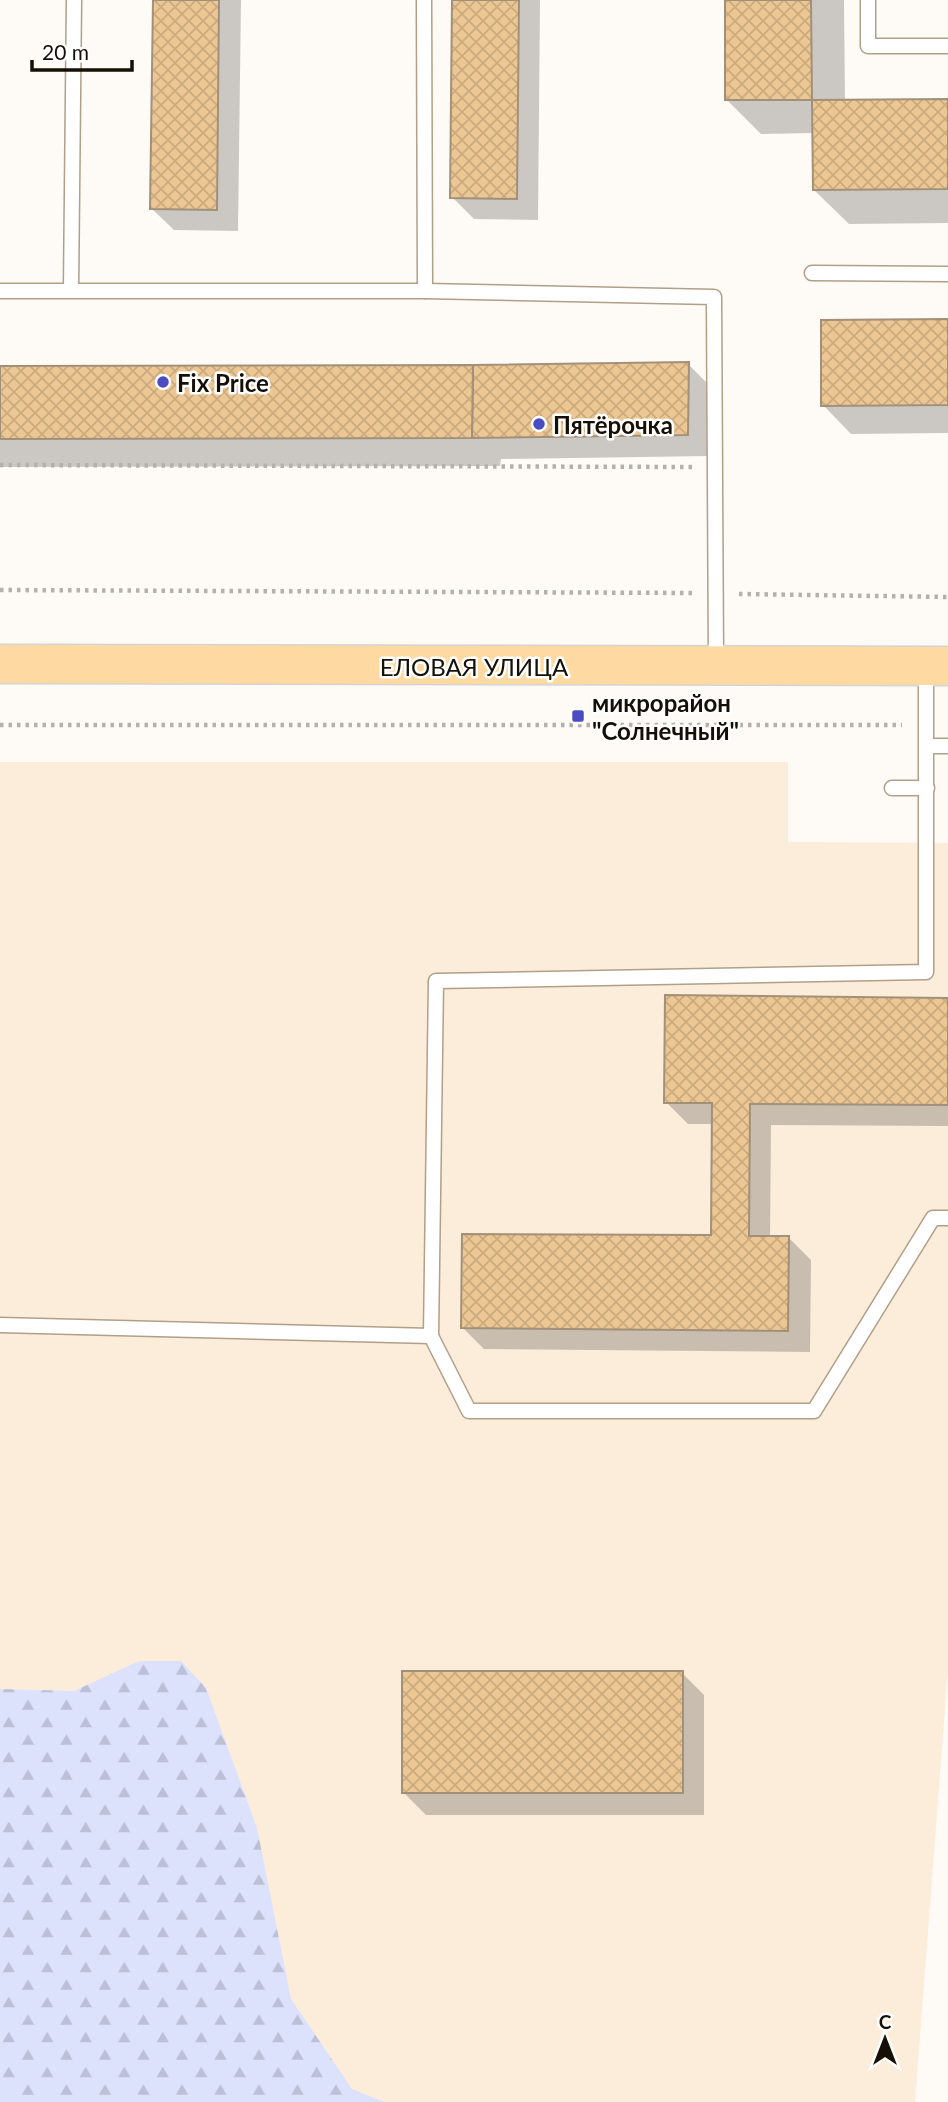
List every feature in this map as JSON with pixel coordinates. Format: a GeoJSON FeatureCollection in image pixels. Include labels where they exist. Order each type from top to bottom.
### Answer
{"type":"FeatureCollection","features":[{"type":"Feature","properties":{"kind":"main road","name":"ЕЛОВАЯ УЛИЦА"},"geometry":{"type":"LineString","coordinates":[[0,664],[937,666]]}},
{"type":"Feature","properties":{"kind":"lane"},"geometry":{"type":"LineString","coordinates":[[71,290],[74,0]]}},
{"type":"Feature","properties":{"kind":"lane"},"geometry":{"type":"LineString","coordinates":[[424,0],[425,291]]}},
{"type":"Feature","properties":{"kind":"lane"},"geometry":{"type":"LineString","coordinates":[[868,0],[868,46],[948,46]]}},
{"type":"Feature","properties":{"kind":"lane"},"geometry":{"type":"LineString","coordinates":[[812,273],[948,274]]}},
{"type":"Feature","properties":{"kind":"lane"},"geometry":{"type":"LineString","coordinates":[[0,291],[425,291],[714,297],[716,666]]}},
{"type":"Feature","properties":{"kind":"lane"},"geometry":{"type":"LineString","coordinates":[[937,666],[926,725],[926,972],[436,981],[431,1336],[469,1411],[814,1411],[933,1218],[948,1218]]}},
{"type":"Feature","properties":{"kind":"lane"},"geometry":{"type":"LineString","coordinates":[[927,746],[948,746]]}},
{"type":"Feature","properties":{"kind":"lane"},"geometry":{"type":"LineString","coordinates":[[892,788],[927,788]]}},
{"type":"Feature","properties":{"kind":"lane"},"geometry":{"type":"LineString","coordinates":[[0,1325],[431,1336]]}},
{"type":"Feature","properties":{"kind":"path"},"geometry":{"type":"LineString","coordinates":[[0,465],[714,467]]}},
{"type":"Feature","properties":{"kind":"path"},"geometry":{"type":"LineString","coordinates":[[0,590],[948,597]]}},
{"type":"Feature","properties":{"kind":"path"},"geometry":{"type":"LineString","coordinates":[[0,725],[926,725]]}},
{"type":"Feature","properties":{"kind":"shaded area"},"geometry":{"type":"Polygon","coordinates":[[[0,762],[788,762],[788,842],[948,843],[948,1669],[915,2102],[0,2102],[0,762]]]}},
{"type":"Feature","properties":{"kind":"green space"},"geometry":{"type":"Polygon","coordinates":[[[139,1661],[181,1661],[206,1688],[257,1828],[291,1999],[352,2089],[384,2102],[0,2102],[0,1689],[74,1691],[139,1661]]]}},
{"type":"Feature","properties":{"kind":"building"},"geometry":{"type":"Polygon","coordinates":[[[153,0],[219,0],[217,210],[150,209],[153,0]]]}},
{"type":"Feature","properties":{"kind":"building"},"geometry":{"type":"Polygon","coordinates":[[[452,0],[519,0],[517,199],[450,198],[452,0]]]}},
{"type":"Feature","properties":{"kind":"building"},"geometry":{"type":"Polygon","coordinates":[[[725,0],[811,0],[812,100],[725,100],[725,0]]]}},
{"type":"Feature","properties":{"kind":"building"},"geometry":{"type":"Polygon","coordinates":[[[948,99],[948,189],[813,190],[812,100],[948,99]]]}},
{"type":"Feature","properties":{"kind":"building"},"geometry":{"type":"Polygon","coordinates":[[[948,319],[948,405],[821,406],[821,320],[948,319]]]}},
{"type":"Feature","properties":{"kind":"building"},"geometry":{"type":"Polygon","coordinates":[[[689,362],[688,435],[472,438],[473,365],[689,362]]]}},
{"type":"Feature","properties":{"kind":"building"},"geometry":{"type":"Polygon","coordinates":[[[473,365],[472,438],[0,439],[0,366],[473,365]]]}},
{"type":"Feature","properties":{"kind":"building"},"geometry":{"type":"Polygon","coordinates":[[[665,995],[948,998],[948,1105],[750,1104],[749,1236],[789,1236],[788,1331],[461,1328],[462,1234],[711,1235],[712,1103],[664,1103],[665,995]]]}},
{"type":"Feature","properties":{"kind":"building"},"geometry":{"type":"Polygon","coordinates":[[[402,1671],[683,1671],[683,1793],[402,1793],[402,1671]]]}},
{"type":"Feature","properties":{"kind":"place","name":"Fix Price"},"geometry":{"type":"Point","coordinates":[163,382]}},
{"type":"Feature","properties":{"kind":"place","name":"Пятёрочка"},"geometry":{"type":"Point","coordinates":[539,424]}},
{"type":"Feature","properties":{"kind":"place","name":"микрорайон \"Солнечный\""},"geometry":{"type":"Point","coordinates":[578,716]}}]}
